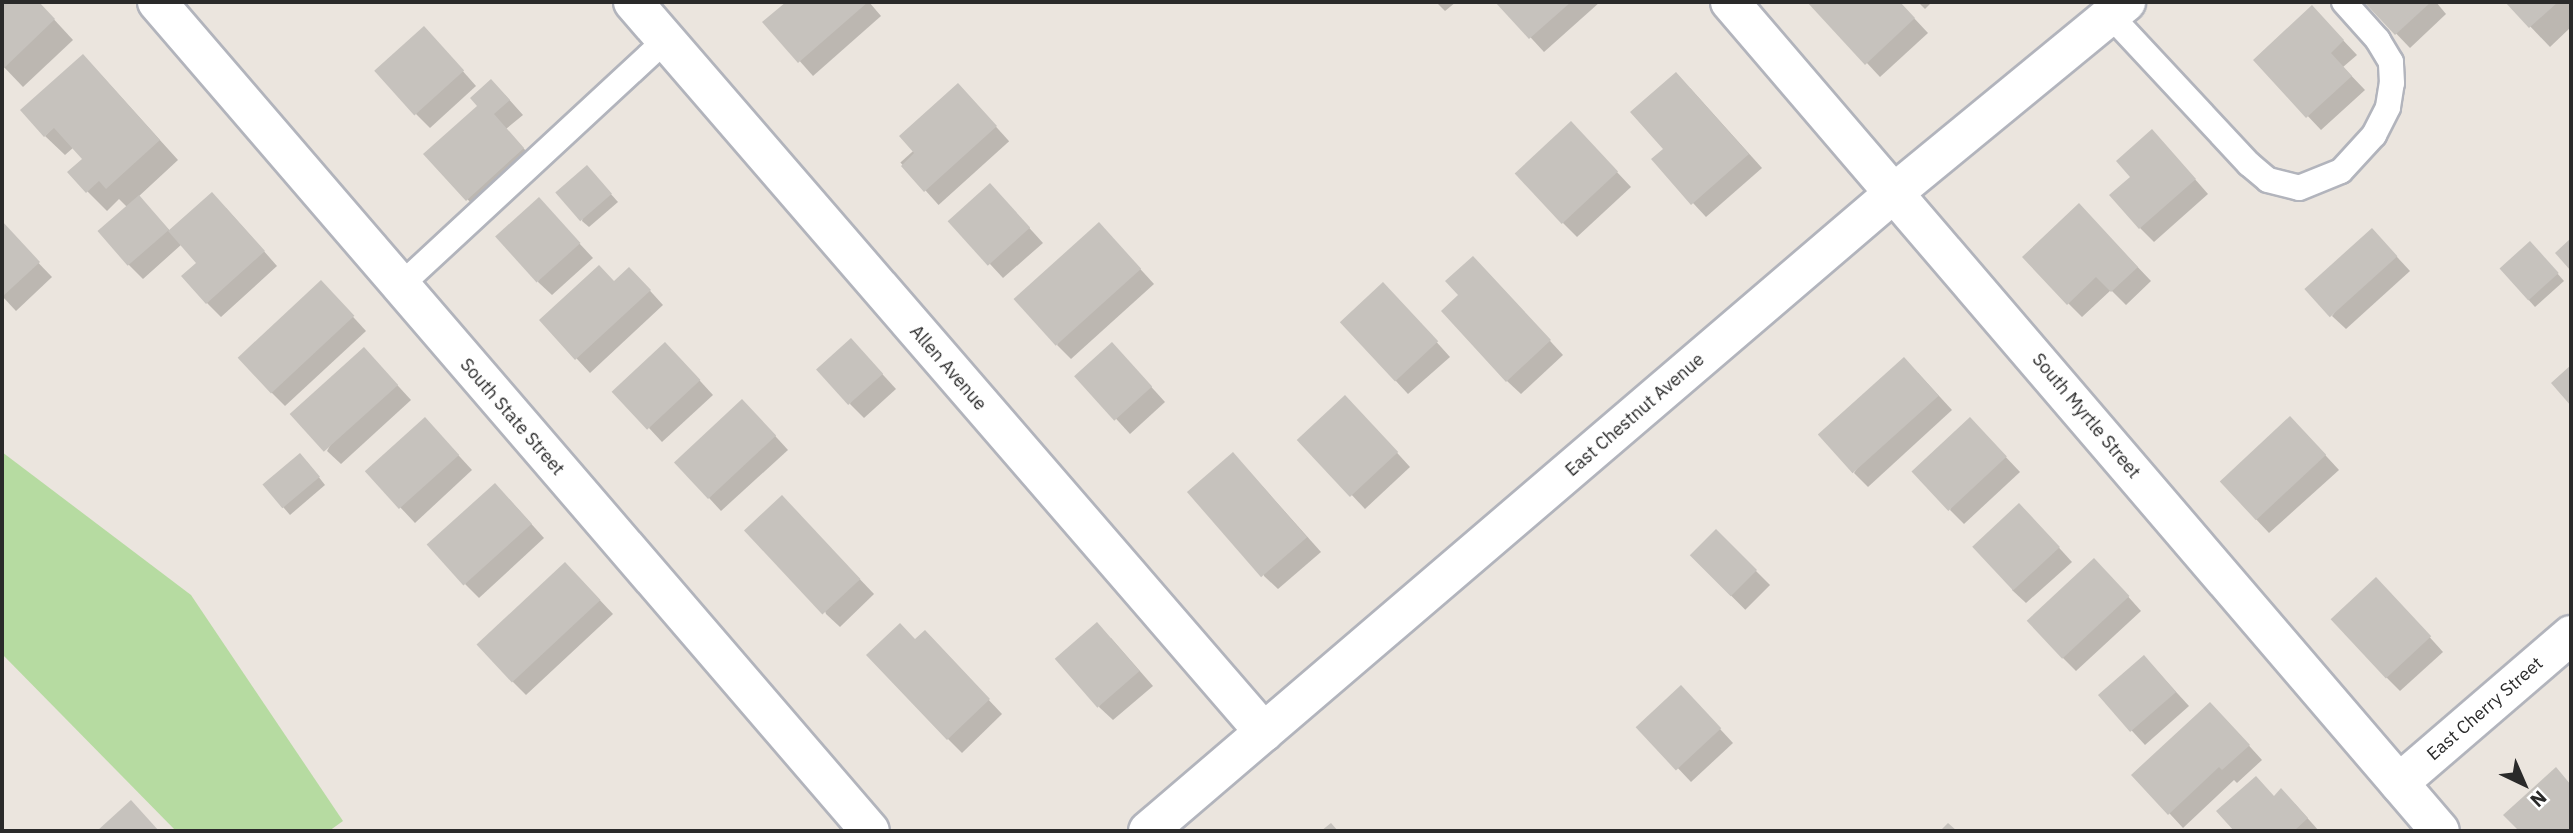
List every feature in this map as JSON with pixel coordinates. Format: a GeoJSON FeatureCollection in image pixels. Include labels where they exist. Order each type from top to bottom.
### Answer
{"type":"FeatureCollection","features":[{"type":"Feature","properties":{"kind":"street","name":"South State Street"},"geometry":{"type":"LineString","coordinates":[[157,2],[870,831]]}},
{"type":"Feature","properties":{"kind":"street","name":"Allen Avenue"},"geometry":{"type":"LineString","coordinates":[[633,2],[1264,732]]}},
{"type":"Feature","properties":{"kind":"street","name":"South Myrtle Street"},"geometry":{"type":"LineString","coordinates":[[1730,2],[2440,831]]}},
{"type":"Feature","properties":{"kind":"street","name":"East Chestnut Avenue"},"geometry":{"type":"LineString","coordinates":[[1148,831],[1895,192],[2118,8]]}},
{"type":"Feature","properties":{"kind":"street","name":"East Cherry Street"},"geometry":{"type":"LineString","coordinates":[[2399,783],[2571,635]]}},
{"type":"Feature","properties":{"kind":"lane"},"geometry":{"type":"LineString","coordinates":[[2118,8],[2249,164],[2267,180],[2299,188],[2341,171],[2374,135],[2388,107],[2392,83],[2391,62],[2378,40],[2344,2]]}},
{"type":"Feature","properties":{"kind":"lane"},"geometry":{"type":"LineString","coordinates":[[400,286],[666,40]]}},
{"type":"Feature","properties":{"kind":"green space"},"geometry":{"type":"Polygon","coordinates":[[[2,452],[191,595],[343,821],[329,831],[176,831],[2,654],[2,452]]]}},
{"type":"Feature","properties":{"kind":"building"},"geometry":{"type":"Polygon","coordinates":[[[2,2],[39,2],[55,19],[2,70],[2,2]]]}},
{"type":"Feature","properties":{"kind":"building"},"geometry":{"type":"Polygon","coordinates":[[[786,2],[868,2],[798,63],[762,22],[786,2]]]}},
{"type":"Feature","properties":{"kind":"building"},"geometry":{"type":"Polygon","coordinates":[[[1495,2],[1571,2],[1529,39],[1495,2]]]}},
{"type":"Feature","properties":{"kind":"building"},"geometry":{"type":"Polygon","coordinates":[[[1807,2],[1900,2],[1915,18],[1865,65],[1807,2]]]}},
{"type":"Feature","properties":{"kind":"building"},"geometry":{"type":"Polygon","coordinates":[[[2364,2],[2431,2],[2395,35],[2364,2]]]}},
{"type":"Feature","properties":{"kind":"building"},"geometry":{"type":"Polygon","coordinates":[[[2505,2],[2558,2],[2529,28],[2505,2]]]}},
{"type":"Feature","properties":{"kind":"building"},"geometry":{"type":"Polygon","coordinates":[[[2312,5],[2344,40],[2331,53],[2352,76],[2306,118],[2253,60],[2312,5]]]}},
{"type":"Feature","properties":{"kind":"building"},"geometry":{"type":"Polygon","coordinates":[[[424,26],[464,71],[414,115],[374,71],[424,26]]]}},
{"type":"Feature","properties":{"kind":"building"},"geometry":{"type":"Polygon","coordinates":[[[83,54],[160,140],[106,189],[99,181],[86,193],[67,172],[82,159],[54,128],[44,137],[20,110],[83,54]]]}},
{"type":"Feature","properties":{"kind":"building"},"geometry":{"type":"Polygon","coordinates":[[[1676,72],[1749,154],[1691,205],[1651,159],[1663,149],[1630,112],[1676,72]]]}},
{"type":"Feature","properties":{"kind":"building"},"geometry":{"type":"Polygon","coordinates":[[[491,79],[510,100],[494,114],[524,148],[466,201],[423,154],[477,106],[470,98],[491,79]]]}},
{"type":"Feature","properties":{"kind":"building"},"geometry":{"type":"Polygon","coordinates":[[[958,83],[997,126],[924,192],[901,166],[914,153],[899,136],[958,83]]]}},
{"type":"Feature","properties":{"kind":"building"},"geometry":{"type":"Polygon","coordinates":[[[1571,121],[1618,171],[1562,224],[1515,174],[1571,121]]]}},
{"type":"Feature","properties":{"kind":"building"},"geometry":{"type":"Polygon","coordinates":[[[2152,129],[2196,179],[2139,229],[2109,195],[2130,177],[2116,161],[2152,129]]]}},
{"type":"Feature","properties":{"kind":"building"},"geometry":{"type":"Polygon","coordinates":[[[587,165],[612,194],[580,221],[555,193],[587,165]]]}},
{"type":"Feature","properties":{"kind":"building"},"geometry":{"type":"Polygon","coordinates":[[[990,183],[1030,228],[988,266],[948,221],[990,183]]]}},
{"type":"Feature","properties":{"kind":"building"},"geometry":{"type":"Polygon","coordinates":[[[212,192],[265,251],[206,304],[181,276],[196,263],[168,231],[212,192]]]}},
{"type":"Feature","properties":{"kind":"building"},"geometry":{"type":"Polygon","coordinates":[[[139,195],[169,230],[128,266],[97,231],[139,195]]]}},
{"type":"Feature","properties":{"kind":"building"},"geometry":{"type":"Polygon","coordinates":[[[539,197],[580,243],[537,283],[495,236],[539,197]]]}},
{"type":"Feature","properties":{"kind":"building"},"geometry":{"type":"Polygon","coordinates":[[[2079,203],[2138,267],[2111,292],[2096,277],[2067,305],[2022,257],[2079,203]]]}},
{"type":"Feature","properties":{"kind":"building"},"geometry":{"type":"Polygon","coordinates":[[[2,221],[40,262],[2,297],[2,221]]]}},
{"type":"Feature","properties":{"kind":"building"},"geometry":{"type":"Polygon","coordinates":[[[1099,222],[1141,269],[1056,346],[1014,299],[1099,222]]]}},
{"type":"Feature","properties":{"kind":"building"},"geometry":{"type":"Polygon","coordinates":[[[2372,228],[2397,256],[2330,317],[2304,289],[2372,228]]]}},
{"type":"Feature","properties":{"kind":"building"},"geometry":{"type":"Polygon","coordinates":[[[2571,238],[2571,271],[2555,253],[2571,238]]]}},
{"type":"Feature","properties":{"kind":"building"},"geometry":{"type":"Polygon","coordinates":[[[2530,241],[2559,273],[2528,300],[2500,268],[2530,241]]]}},
{"type":"Feature","properties":{"kind":"building"},"geometry":{"type":"Polygon","coordinates":[[[1473,256],[1551,340],[1506,382],[1441,311],[1458,295],[1445,281],[1473,256]]]}},
{"type":"Feature","properties":{"kind":"building"},"geometry":{"type":"Polygon","coordinates":[[[599,265],[614,281],[629,267],[651,290],[575,360],[539,320],[599,265]]]}},
{"type":"Feature","properties":{"kind":"building"},"geometry":{"type":"Polygon","coordinates":[[[321,280],[354,316],[271,394],[238,358],[321,280]]]}},
{"type":"Feature","properties":{"kind":"building"},"geometry":{"type":"Polygon","coordinates":[[[1383,282],[1438,341],[1395,381],[1340,322],[1383,282]]]}},
{"type":"Feature","properties":{"kind":"building"},"geometry":{"type":"Polygon","coordinates":[[[851,338],[883,374],[848,405],[816,369],[851,338]]]}},
{"type":"Feature","properties":{"kind":"building"},"geometry":{"type":"Polygon","coordinates":[[[665,342],[700,380],[647,430],[612,392],[665,342]]]}},
{"type":"Feature","properties":{"kind":"building"},"geometry":{"type":"Polygon","coordinates":[[[1112,342],[1152,387],[1114,421],[1074,376],[1112,342]]]}},
{"type":"Feature","properties":{"kind":"building"},"geometry":{"type":"Polygon","coordinates":[[[364,347],[398,385],[324,452],[290,414],[364,347]]]}},
{"type":"Feature","properties":{"kind":"building"},"geometry":{"type":"Polygon","coordinates":[[[1904,357],[1939,396],[1853,473],[1818,435],[1904,357]]]}},
{"type":"Feature","properties":{"kind":"building"},"geometry":{"type":"Polygon","coordinates":[[[2571,365],[2571,406],[2551,383],[2571,365]]]}},
{"type":"Feature","properties":{"kind":"building"},"geometry":{"type":"Polygon","coordinates":[[[1345,395],[1398,452],[1350,497],[1297,440],[1345,395]]]}},
{"type":"Feature","properties":{"kind":"building"},"geometry":{"type":"Polygon","coordinates":[[[742,399],[776,436],[708,499],[674,462],[742,399]]]}},
{"type":"Feature","properties":{"kind":"building"},"geometry":{"type":"Polygon","coordinates":[[[2290,416],[2326,455],[2256,520],[2220,481],[2290,416]]]}},
{"type":"Feature","properties":{"kind":"building"},"geometry":{"type":"Polygon","coordinates":[[[425,417],[459,455],[399,509],[365,471],[425,417]]]}},
{"type":"Feature","properties":{"kind":"building"},"geometry":{"type":"Polygon","coordinates":[[[1970,417],[2007,456],[1948,511],[1911,472],[1970,417]]]}},
{"type":"Feature","properties":{"kind":"building"},"geometry":{"type":"Polygon","coordinates":[[[1233,452],[1307,537],[1261,577],[1187,492],[1233,452]]]}},
{"type":"Feature","properties":{"kind":"building"},"geometry":{"type":"Polygon","coordinates":[[[300,453],[320,477],[282,508],[262,484],[300,453]]]}},
{"type":"Feature","properties":{"kind":"building"},"geometry":{"type":"Polygon","coordinates":[[[495,483],[532,524],[463,585],[427,545],[495,483]]]}},
{"type":"Feature","properties":{"kind":"building"},"geometry":{"type":"Polygon","coordinates":[[[782,495],[860,579],[822,615],[744,530],[782,495]]]}},
{"type":"Feature","properties":{"kind":"building"},"geometry":{"type":"Polygon","coordinates":[[[2019,503],[2060,547],[2013,591],[1972,547],[2019,503]]]}},
{"type":"Feature","properties":{"kind":"building"},"geometry":{"type":"Polygon","coordinates":[[[1716,529],[1757,570],[1731,596],[1690,555],[1716,529]]]}},
{"type":"Feature","properties":{"kind":"building"},"geometry":{"type":"Polygon","coordinates":[[[2094,558],[2129,596],[2062,659],[2027,621],[2094,558]]]}},
{"type":"Feature","properties":{"kind":"building"},"geometry":{"type":"Polygon","coordinates":[[[565,562],[600,600],[512,683],[477,645],[565,562]]]}},
{"type":"Feature","properties":{"kind":"building"},"geometry":{"type":"Polygon","coordinates":[[[2376,577],[2431,636],[2386,679],[2331,619],[2376,577]]]}},
{"type":"Feature","properties":{"kind":"building"},"geometry":{"type":"Polygon","coordinates":[[[1097,622],[1140,671],[1097,708],[1055,659],[1097,622]]]}},
{"type":"Feature","properties":{"kind":"building"},"geometry":{"type":"Polygon","coordinates":[[[900,623],[915,639],[925,630],[990,699],[947,740],[866,655],[900,623]]]}},
{"type":"Feature","properties":{"kind":"building"},"geometry":{"type":"Polygon","coordinates":[[[2144,655],[2176,692],[2130,732],[2098,695],[2144,655]]]}},
{"type":"Feature","properties":{"kind":"building"},"geometry":{"type":"Polygon","coordinates":[[[1681,685],[1721,728],[1676,770],[1636,727],[1681,685]]]}},
{"type":"Feature","properties":{"kind":"building"},"geometry":{"type":"Polygon","coordinates":[[[2210,702],[2250,745],[2222,770],[2219,767],[2168,815],[2131,775],[2210,702]]]}},
{"type":"Feature","properties":{"kind":"building"},"geometry":{"type":"Polygon","coordinates":[[[2556,767],[2571,785],[2571,831],[2519,831],[2503,815],[2556,767]]]}},
{"type":"Feature","properties":{"kind":"building"},"geometry":{"type":"Polygon","coordinates":[[[2256,776],[2274,796],[2281,788],[2308,818],[2294,831],[2234,831],[2216,811],[2256,776]]]}},
{"type":"Feature","properties":{"kind":"building"},"geometry":{"type":"Polygon","coordinates":[[[131,800],[159,831],[97,831],[131,800]]]}},
{"type":"Feature","properties":{"kind":"building"},"geometry":{"type":"Polygon","coordinates":[[[1331,823],[1338,831],[1321,831],[1331,823]]]}},
{"type":"Feature","properties":{"kind":"building"},"geometry":{"type":"Polygon","coordinates":[[[1948,823],[1957,831],[1940,831],[1948,823]]]}}]}
